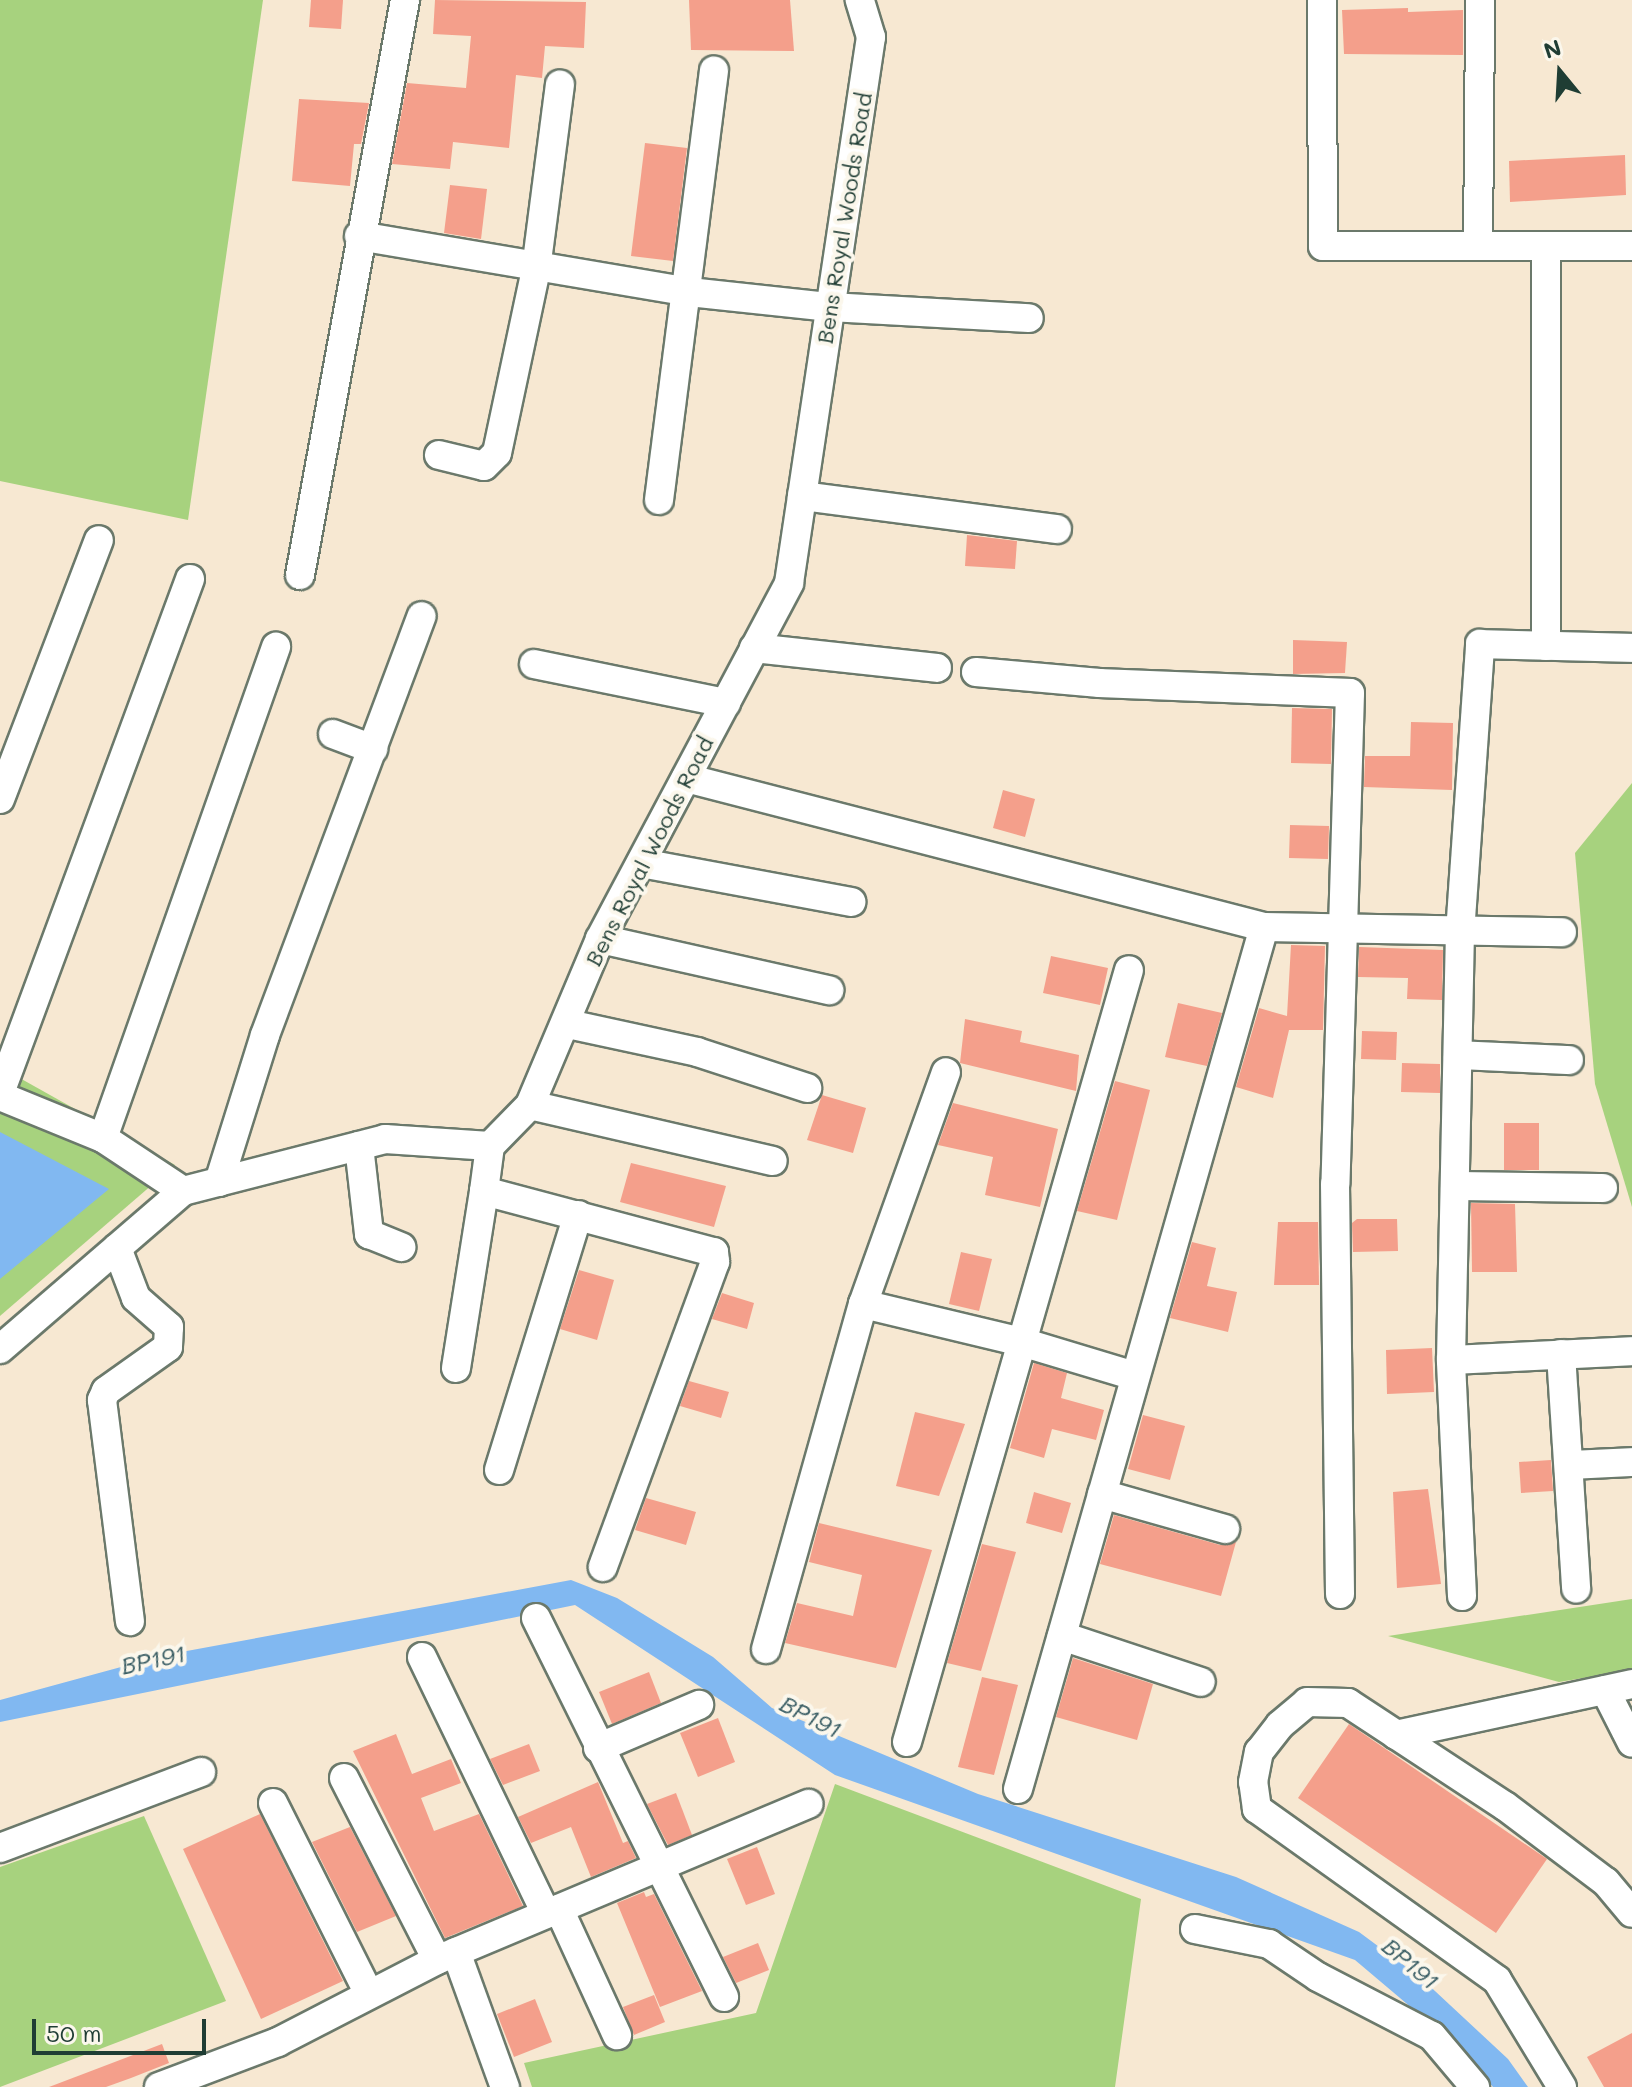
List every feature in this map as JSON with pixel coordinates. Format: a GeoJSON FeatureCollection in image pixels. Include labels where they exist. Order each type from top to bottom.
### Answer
{"type":"FeatureCollection","features":[{"type":"Feature","properties":{"kind":"street"},"geometry":{"type":"LineString","coordinates":[[300,575],[359,236],[405,0]]}},
{"type":"Feature","properties":{"kind":"street","name":"Bens Royal Woods Road"},"geometry":{"type":"LineString","coordinates":[[490,1146],[530,1105],[568,1024],[600,939],[789,583],[871,37],[860,0]]}},
{"type":"Feature","properties":{"kind":"street"},"geometry":{"type":"LineString","coordinates":[[1322,0],[1323,246],[1632,246]]}},
{"type":"Feature","properties":{"kind":"street"},"geometry":{"type":"LineString","coordinates":[[1478,246],[1480,0]]}},
{"type":"Feature","properties":{"kind":"street"},"geometry":{"type":"LineString","coordinates":[[659,500],[689,292],[714,71]]}},
{"type":"Feature","properties":{"kind":"street"},"geometry":{"type":"LineString","coordinates":[[439,455],[484,466],[493,462],[536,269],[560,85]]}},
{"type":"Feature","properties":{"kind":"street"},"geometry":{"type":"LineString","coordinates":[[359,236],[536,269],[689,292],[830,307],[1029,318]]}},
{"type":"Feature","properties":{"kind":"street"},"geometry":{"type":"LineString","coordinates":[[1546,246],[1546,646]]}},
{"type":"Feature","properties":{"kind":"street"},"geometry":{"type":"LineString","coordinates":[[802,496],[1057,529]]}},
{"type":"Feature","properties":{"kind":"street"},"geometry":{"type":"LineString","coordinates":[[0,799],[99,540]]}},
{"type":"Feature","properties":{"kind":"street"},"geometry":{"type":"LineString","coordinates":[[183,1191],[103,1138],[0,1095],[190,579]]}},
{"type":"Feature","properties":{"kind":"street"},"geometry":{"type":"LineString","coordinates":[[219,1182],[265,1035],[422,616]]}},
{"type":"Feature","properties":{"kind":"street"},"geometry":{"type":"LineString","coordinates":[[1462,1596],[1451,1360],[1460,933],[1480,644],[1632,648]]}},
{"type":"Feature","properties":{"kind":"street"},"geometry":{"type":"LineString","coordinates":[[103,1138],[276,647]]}},
{"type":"Feature","properties":{"kind":"street"},"geometry":{"type":"LineString","coordinates":[[754,648],[937,668]]}},
{"type":"Feature","properties":{"kind":"street"},"geometry":{"type":"LineString","coordinates":[[534,664],[726,703]]}},
{"type":"Feature","properties":{"kind":"street"},"geometry":{"type":"LineString","coordinates":[[976,672],[1100,683],[1350,693],[1335,1184],[1340,1594]]}},
{"type":"Feature","properties":{"kind":"street"},"geometry":{"type":"LineString","coordinates":[[333,734],[373,749]]}},
{"type":"Feature","properties":{"kind":"street"},"geometry":{"type":"LineString","coordinates":[[686,778],[1264,927],[1343,932],[1562,932]]}},
{"type":"Feature","properties":{"kind":"street"},"geometry":{"type":"LineString","coordinates":[[641,863],[851,902]]}},
{"type":"Feature","properties":{"kind":"street"},"geometry":{"type":"LineString","coordinates":[[1018,1789],[1264,927]]}},
{"type":"Feature","properties":{"kind":"street"},"geometry":{"type":"LineString","coordinates":[[600,939],[829,990]]}},
{"type":"Feature","properties":{"kind":"street"},"geometry":{"type":"LineString","coordinates":[[907,1742],[1025,1343],[1129,970]]}},
{"type":"Feature","properties":{"kind":"street"},"geometry":{"type":"LineString","coordinates":[[568,1024],[697,1052],[807,1088]]}},
{"type":"Feature","properties":{"kind":"street"},"geometry":{"type":"LineString","coordinates":[[1458,1055],[1569,1060]]}},
{"type":"Feature","properties":{"kind":"street"},"geometry":{"type":"LineString","coordinates":[[766,1649],[863,1304],[946,1072]]}},
{"type":"Feature","properties":{"kind":"street"},"geometry":{"type":"LineString","coordinates":[[530,1105],[773,1161]]}},
{"type":"Feature","properties":{"kind":"street"},"geometry":{"type":"LineString","coordinates":[[0,1349],[183,1191],[385,1139],[490,1146],[456,1368]]}},
{"type":"Feature","properties":{"kind":"street"},"geometry":{"type":"LineString","coordinates":[[359,1146],[369,1234],[401,1247]]}},
{"type":"Feature","properties":{"kind":"street"},"geometry":{"type":"LineString","coordinates":[[1455,1186],[1603,1188]]}},
{"type":"Feature","properties":{"kind":"street"},"geometry":{"type":"LineString","coordinates":[[484,1191],[708,1247],[715,1262],[603,1567]]}},
{"type":"Feature","properties":{"kind":"street"},"geometry":{"type":"LineString","coordinates":[[499,1470],[578,1215]]}},
{"type":"Feature","properties":{"kind":"street"},"geometry":{"type":"LineString","coordinates":[[117,1248],[136,1298],[163,1317],[169,1327],[168,1347],[106,1391],[102,1400],[130,1621]]}},
{"type":"Feature","properties":{"kind":"street"},"geometry":{"type":"LineString","coordinates":[[863,1304],[1025,1343],[1135,1376]]}},
{"type":"Feature","properties":{"kind":"street"},"geometry":{"type":"LineString","coordinates":[[1451,1360],[1632,1351]]}},
{"type":"Feature","properties":{"kind":"street"},"geometry":{"type":"LineString","coordinates":[[1561,1354],[1576,1589]]}},
{"type":"Feature","properties":{"kind":"street"},"geometry":{"type":"LineString","coordinates":[[1569,1465],[1632,1462]]}},
{"type":"Feature","properties":{"kind":"street"},"geometry":{"type":"LineString","coordinates":[[1102,1494],[1225,1529]]}},
{"type":"Feature","properties":{"kind":"street"},"geometry":{"type":"LineString","coordinates":[[536,1618],[598,1748],[662,1866],[724,1997]]}},
{"type":"Feature","properties":{"kind":"street"},"geometry":{"type":"LineString","coordinates":[[1062,1636],[1201,1682]]}},
{"type":"Feature","properties":{"kind":"street"},"geometry":{"type":"LineString","coordinates":[[422,1657],[617,2035]]}},
{"type":"Feature","properties":{"kind":"street"},"geometry":{"type":"LineString","coordinates":[[1396,1735],[1618,1687],[1632,1743]]}},
{"type":"Feature","properties":{"kind":"street"},"geometry":{"type":"LineString","coordinates":[[1562,2087],[1497,1980],[1257,1809],[1253,1782],[1259,1752],[1280,1725],[1307,1702],[1348,1703],[1505,1806],[1606,1882],[1632,1913]]}},
{"type":"Feature","properties":{"kind":"street"},"geometry":{"type":"LineString","coordinates":[[598,1748],[699,1705]]}},
{"type":"Feature","properties":{"kind":"street"},"geometry":{"type":"LineString","coordinates":[[0,1848],[201,1772]]}},
{"type":"Feature","properties":{"kind":"street"},"geometry":{"type":"LineString","coordinates":[[344,1778],[447,1956],[505,2087]]}},
{"type":"Feature","properties":{"kind":"street"},"geometry":{"type":"LineString","coordinates":[[273,1803],[369,1994]]}},
{"type":"Feature","properties":{"kind":"street"},"geometry":{"type":"LineString","coordinates":[[159,2087],[278,2042],[447,1956],[809,1804]]}},
{"type":"Feature","properties":{"kind":"street"},"geometry":{"type":"LineString","coordinates":[[1195,1929],[1269,1944],[1318,1977],[1432,2036],[1475,2087]]}},
{"type":"Feature","properties":{"kind":"green space"},"geometry":{"type":"Polygon","coordinates":[[[0,0],[263,0],[188,520],[0,481],[0,0]]]}},
{"type":"Feature","properties":{"kind":"green space"},"geometry":{"type":"Polygon","coordinates":[[[1632,783],[1632,1207],[1595,1084],[1575,853],[1632,783]]]}},
{"type":"Feature","properties":{"kind":"green space"},"geometry":{"type":"Polygon","coordinates":[[[0,1067],[175,1165],[0,1316],[0,1067]]]}},
{"type":"Feature","properties":{"kind":"green space"},"geometry":{"type":"Polygon","coordinates":[[[1632,1599],[1632,1670],[1559,1682],[1388,1636],[1632,1599]]]}},
{"type":"Feature","properties":{"kind":"green space"},"geometry":{"type":"Polygon","coordinates":[[[835,1784],[1141,1899],[1115,2087],[532,2087],[524,2063],[756,2013],[835,1784]]]}},
{"type":"Feature","properties":{"kind":"green space"},"geometry":{"type":"Polygon","coordinates":[[[144,1816],[226,2001],[0,2087],[0,1867],[144,1816]]]}},
{"type":"Feature","properties":{"kind":"water"},"geometry":{"type":"Polygon","coordinates":[[[0,1132],[109,1189],[0,1279],[0,1132]]]}},
{"type":"Feature","properties":{"kind":"water","name":"BP191"},"geometry":{"type":"Polygon","coordinates":[[[571,1580],[617,1598],[713,1657],[772,1708],[978,1794],[1236,1877],[1359,1932],[1421,1978],[1508,2059],[1528,2087],[1493,2087],[1458,2047],[1355,1960],[835,1775],[575,1605],[0,1722],[0,1700],[165,1655],[571,1580]]]}},
{"type":"Feature","properties":{"kind":"building"},"geometry":{"type":"Polygon","coordinates":[[[311,0],[343,0],[341,29],[309,27],[311,0]]]}},
{"type":"Feature","properties":{"kind":"building"},"geometry":{"type":"Polygon","coordinates":[[[435,0],[586,2],[584,48],[545,46],[542,78],[516,75],[509,148],[453,142],[450,169],[392,164],[407,83],[466,88],[471,36],[433,34],[435,0]]]}},
{"type":"Feature","properties":{"kind":"building"},"geometry":{"type":"Polygon","coordinates":[[[689,0],[790,0],[794,51],[691,50],[689,0]]]}},
{"type":"Feature","properties":{"kind":"building"},"geometry":{"type":"Polygon","coordinates":[[[1408,8],[1408,12],[1463,10],[1463,55],[1344,54],[1342,10],[1408,8]]]}},
{"type":"Feature","properties":{"kind":"building"},"geometry":{"type":"Polygon","coordinates":[[[299,99],[369,103],[361,144],[354,144],[350,186],[292,181],[299,99]]]}},
{"type":"Feature","properties":{"kind":"building"},"geometry":{"type":"Polygon","coordinates":[[[645,143],[687,148],[673,261],[631,256],[645,143]]]}},
{"type":"Feature","properties":{"kind":"building"},"geometry":{"type":"Polygon","coordinates":[[[1625,155],[1626,195],[1510,202],[1509,161],[1625,155]]]}},
{"type":"Feature","properties":{"kind":"building"},"geometry":{"type":"Polygon","coordinates":[[[450,185],[487,189],[481,239],[444,233],[450,185]]]}},
{"type":"Feature","properties":{"kind":"building"},"geometry":{"type":"Polygon","coordinates":[[[967,535],[1017,541],[1015,569],[965,566],[967,535]]]}},
{"type":"Feature","properties":{"kind":"building"},"geometry":{"type":"Polygon","coordinates":[[[1293,640],[1347,642],[1345,673],[1293,674],[1293,640]]]}},
{"type":"Feature","properties":{"kind":"building"},"geometry":{"type":"Polygon","coordinates":[[[1292,708],[1332,709],[1331,764],[1291,763],[1292,708]]]}},
{"type":"Feature","properties":{"kind":"building"},"geometry":{"type":"Polygon","coordinates":[[[1411,722],[1453,723],[1452,790],[1364,787],[1365,756],[1410,756],[1411,722]]]}},
{"type":"Feature","properties":{"kind":"building"},"geometry":{"type":"Polygon","coordinates":[[[1003,790],[1035,799],[1025,837],[993,828],[1003,790]]]}},
{"type":"Feature","properties":{"kind":"building"},"geometry":{"type":"Polygon","coordinates":[[[1290,825],[1329,826],[1328,859],[1289,858],[1290,825]]]}},
{"type":"Feature","properties":{"kind":"building"},"geometry":{"type":"Polygon","coordinates":[[[1291,945],[1325,946],[1323,1030],[1289,1030],[1273,1098],[1236,1087],[1259,1008],[1287,1016],[1291,945]]]}},
{"type":"Feature","properties":{"kind":"building"},"geometry":{"type":"Polygon","coordinates":[[[1359,947],[1443,950],[1442,1000],[1407,999],[1408,978],[1358,977],[1359,947]]]}},
{"type":"Feature","properties":{"kind":"building"},"geometry":{"type":"Polygon","coordinates":[[[1051,956],[1108,968],[1100,1005],[1043,993],[1051,956]]]}},
{"type":"Feature","properties":{"kind":"building"},"geometry":{"type":"Polygon","coordinates":[[[1178,1003],[1222,1013],[1207,1066],[1165,1057],[1178,1003]]]}},
{"type":"Feature","properties":{"kind":"building"},"geometry":{"type":"Polygon","coordinates":[[[965,1019],[1022,1031],[1020,1042],[1079,1055],[1076,1091],[960,1063],[965,1019]]]}},
{"type":"Feature","properties":{"kind":"building"},"geometry":{"type":"Polygon","coordinates":[[[1362,1031],[1397,1032],[1396,1060],[1361,1059],[1362,1031]]]}},
{"type":"Feature","properties":{"kind":"building"},"geometry":{"type":"Polygon","coordinates":[[[1402,1063],[1440,1064],[1440,1093],[1401,1092],[1402,1063]]]}},
{"type":"Feature","properties":{"kind":"building"},"geometry":{"type":"Polygon","coordinates":[[[1115,1081],[1150,1090],[1117,1220],[1077,1211],[1115,1081]]]}},
{"type":"Feature","properties":{"kind":"building"},"geometry":{"type":"Polygon","coordinates":[[[822,1095],[866,1108],[853,1153],[807,1140],[822,1095]]]}},
{"type":"Feature","properties":{"kind":"building"},"geometry":{"type":"Polygon","coordinates":[[[953,1103],[1058,1129],[1040,1207],[985,1195],[993,1157],[938,1145],[953,1103]]]}},
{"type":"Feature","properties":{"kind":"building"},"geometry":{"type":"Polygon","coordinates":[[[1504,1123],[1539,1123],[1539,1170],[1504,1170],[1504,1123]]]}},
{"type":"Feature","properties":{"kind":"building"},"geometry":{"type":"Polygon","coordinates":[[[631,1163],[726,1186],[714,1227],[620,1202],[631,1163]]]}},
{"type":"Feature","properties":{"kind":"building"},"geometry":{"type":"Polygon","coordinates":[[[1471,1203],[1515,1204],[1517,1272],[1472,1272],[1471,1203]]]}},
{"type":"Feature","properties":{"kind":"building"},"geometry":{"type":"Polygon","coordinates":[[[1357,1219],[1397,1219],[1398,1251],[1353,1252],[1352,1223],[1357,1219]]]}},
{"type":"Feature","properties":{"kind":"building"},"geometry":{"type":"Polygon","coordinates":[[[1278,1222],[1318,1222],[1319,1285],[1274,1285],[1278,1222]]]}},
{"type":"Feature","properties":{"kind":"building"},"geometry":{"type":"Polygon","coordinates":[[[1192,1242],[1216,1248],[1207,1286],[1237,1292],[1228,1332],[1170,1318],[1192,1242]]]}},
{"type":"Feature","properties":{"kind":"building"},"geometry":{"type":"Polygon","coordinates":[[[961,1252],[992,1259],[979,1311],[949,1304],[961,1252]]]}},
{"type":"Feature","properties":{"kind":"building"},"geometry":{"type":"Polygon","coordinates":[[[579,1270],[614,1280],[597,1340],[560,1329],[579,1270]]]}},
{"type":"Feature","properties":{"kind":"building"},"geometry":{"type":"Polygon","coordinates":[[[722,1293],[754,1303],[747,1329],[712,1319],[722,1293]]]}},
{"type":"Feature","properties":{"kind":"building"},"geometry":{"type":"Polygon","coordinates":[[[1432,1348],[1434,1392],[1387,1394],[1386,1350],[1432,1348]]]}},
{"type":"Feature","properties":{"kind":"building"},"geometry":{"type":"Polygon","coordinates":[[[1034,1363],[1067,1373],[1061,1398],[1104,1410],[1096,1440],[1052,1429],[1044,1458],[1010,1448],[1034,1363]]]}},
{"type":"Feature","properties":{"kind":"building"},"geometry":{"type":"Polygon","coordinates":[[[689,1381],[729,1392],[721,1418],[680,1406],[689,1381]]]}},
{"type":"Feature","properties":{"kind":"building"},"geometry":{"type":"Polygon","coordinates":[[[915,1412],[965,1424],[939,1496],[896,1486],[915,1412]]]}},
{"type":"Feature","properties":{"kind":"building"},"geometry":{"type":"Polygon","coordinates":[[[1143,1415],[1185,1426],[1170,1480],[1128,1469],[1143,1415]]]}},
{"type":"Feature","properties":{"kind":"building"},"geometry":{"type":"Polygon","coordinates":[[[1551,1460],[1553,1491],[1521,1493],[1519,1462],[1551,1460]]]}},
{"type":"Feature","properties":{"kind":"building"},"geometry":{"type":"Polygon","coordinates":[[[1428,1489],[1441,1584],[1397,1588],[1393,1492],[1428,1489]]]}},
{"type":"Feature","properties":{"kind":"building"},"geometry":{"type":"Polygon","coordinates":[[[1034,1492],[1071,1503],[1062,1533],[1026,1523],[1034,1492]]]}},
{"type":"Feature","properties":{"kind":"building"},"geometry":{"type":"Polygon","coordinates":[[[646,1498],[696,1512],[686,1545],[635,1530],[646,1498]]]}},
{"type":"Feature","properties":{"kind":"building"},"geometry":{"type":"Polygon","coordinates":[[[1114,1515],[1220,1545],[1236,1542],[1221,1596],[1100,1564],[1114,1515]]]}},
{"type":"Feature","properties":{"kind":"building"},"geometry":{"type":"Polygon","coordinates":[[[819,1523],[932,1550],[896,1668],[785,1643],[797,1603],[853,1616],[862,1575],[809,1562],[819,1523]]]}},
{"type":"Feature","properties":{"kind":"building"},"geometry":{"type":"Polygon","coordinates":[[[982,1544],[1016,1552],[981,1671],[947,1663],[982,1544]]]}},
{"type":"Feature","properties":{"kind":"building"},"geometry":{"type":"Polygon","coordinates":[[[1073,1658],[1153,1684],[1137,1740],[1056,1717],[1073,1658]]]}},
{"type":"Feature","properties":{"kind":"building"},"geometry":{"type":"Polygon","coordinates":[[[649,1672],[661,1703],[612,1724],[599,1692],[649,1672]]]}},
{"type":"Feature","properties":{"kind":"building"},"geometry":{"type":"Polygon","coordinates":[[[982,1677],[1018,1685],[994,1775],[958,1767],[982,1677]]]}},
{"type":"Feature","properties":{"kind":"building"},"geometry":{"type":"Polygon","coordinates":[[[718,1718],[735,1762],[698,1777],[680,1733],[718,1718]]]}},
{"type":"Feature","properties":{"kind":"building"},"geometry":{"type":"Polygon","coordinates":[[[1349,1724],[1547,1859],[1496,1933],[1298,1798],[1349,1724]]]}},
{"type":"Feature","properties":{"kind":"building"},"geometry":{"type":"Polygon","coordinates":[[[396,1734],[412,1774],[451,1759],[461,1783],[421,1798],[434,1831],[479,1814],[523,1906],[445,1938],[353,1751],[396,1734]]]}},
{"type":"Feature","properties":{"kind":"building"},"geometry":{"type":"Polygon","coordinates":[[[529,1744],[540,1771],[503,1785],[490,1759],[529,1744]]]}},
{"type":"Feature","properties":{"kind":"building"},"geometry":{"type":"Polygon","coordinates":[[[598,1782],[623,1843],[628,1841],[636,1858],[591,1877],[571,1827],[531,1843],[518,1817],[598,1782]]]}},
{"type":"Feature","properties":{"kind":"building"},"geometry":{"type":"Polygon","coordinates":[[[676,1793],[692,1835],[668,1845],[647,1804],[676,1793]]]}},
{"type":"Feature","properties":{"kind":"building"},"geometry":{"type":"Polygon","coordinates":[[[260,1814],[343,1981],[261,2019],[183,1849],[260,1814]]]}},
{"type":"Feature","properties":{"kind":"building"},"geometry":{"type":"Polygon","coordinates":[[[350,1827],[396,1916],[357,1932],[312,1842],[350,1827]]]}},
{"type":"Feature","properties":{"kind":"building"},"geometry":{"type":"Polygon","coordinates":[[[757,1847],[775,1894],[746,1905],[727,1859],[757,1847]]]}},
{"type":"Feature","properties":{"kind":"building"},"geometry":{"type":"Polygon","coordinates":[[[644,1892],[646,1897],[654,1894],[702,1991],[660,2007],[617,1903],[644,1892]]]}},
{"type":"Feature","properties":{"kind":"building"},"geometry":{"type":"Polygon","coordinates":[[[758,1943],[769,1970],[736,1983],[723,1957],[758,1943]]]}},
{"type":"Feature","properties":{"kind":"building"},"geometry":{"type":"Polygon","coordinates":[[[654,1995],[665,2022],[634,2035],[623,2007],[654,1995]]]}},
{"type":"Feature","properties":{"kind":"building"},"geometry":{"type":"Polygon","coordinates":[[[535,1999],[552,2042],[514,2057],[497,2014],[535,1999]]]}},
{"type":"Feature","properties":{"kind":"building"},"geometry":{"type":"Polygon","coordinates":[[[1632,2033],[1632,2087],[1604,2087],[1587,2057],[1632,2033]]]}},
{"type":"Feature","properties":{"kind":"building"},"geometry":{"type":"Polygon","coordinates":[[[162,2044],[169,2063],[131,2078],[106,2087],[49,2087],[162,2044]]]}}]}
